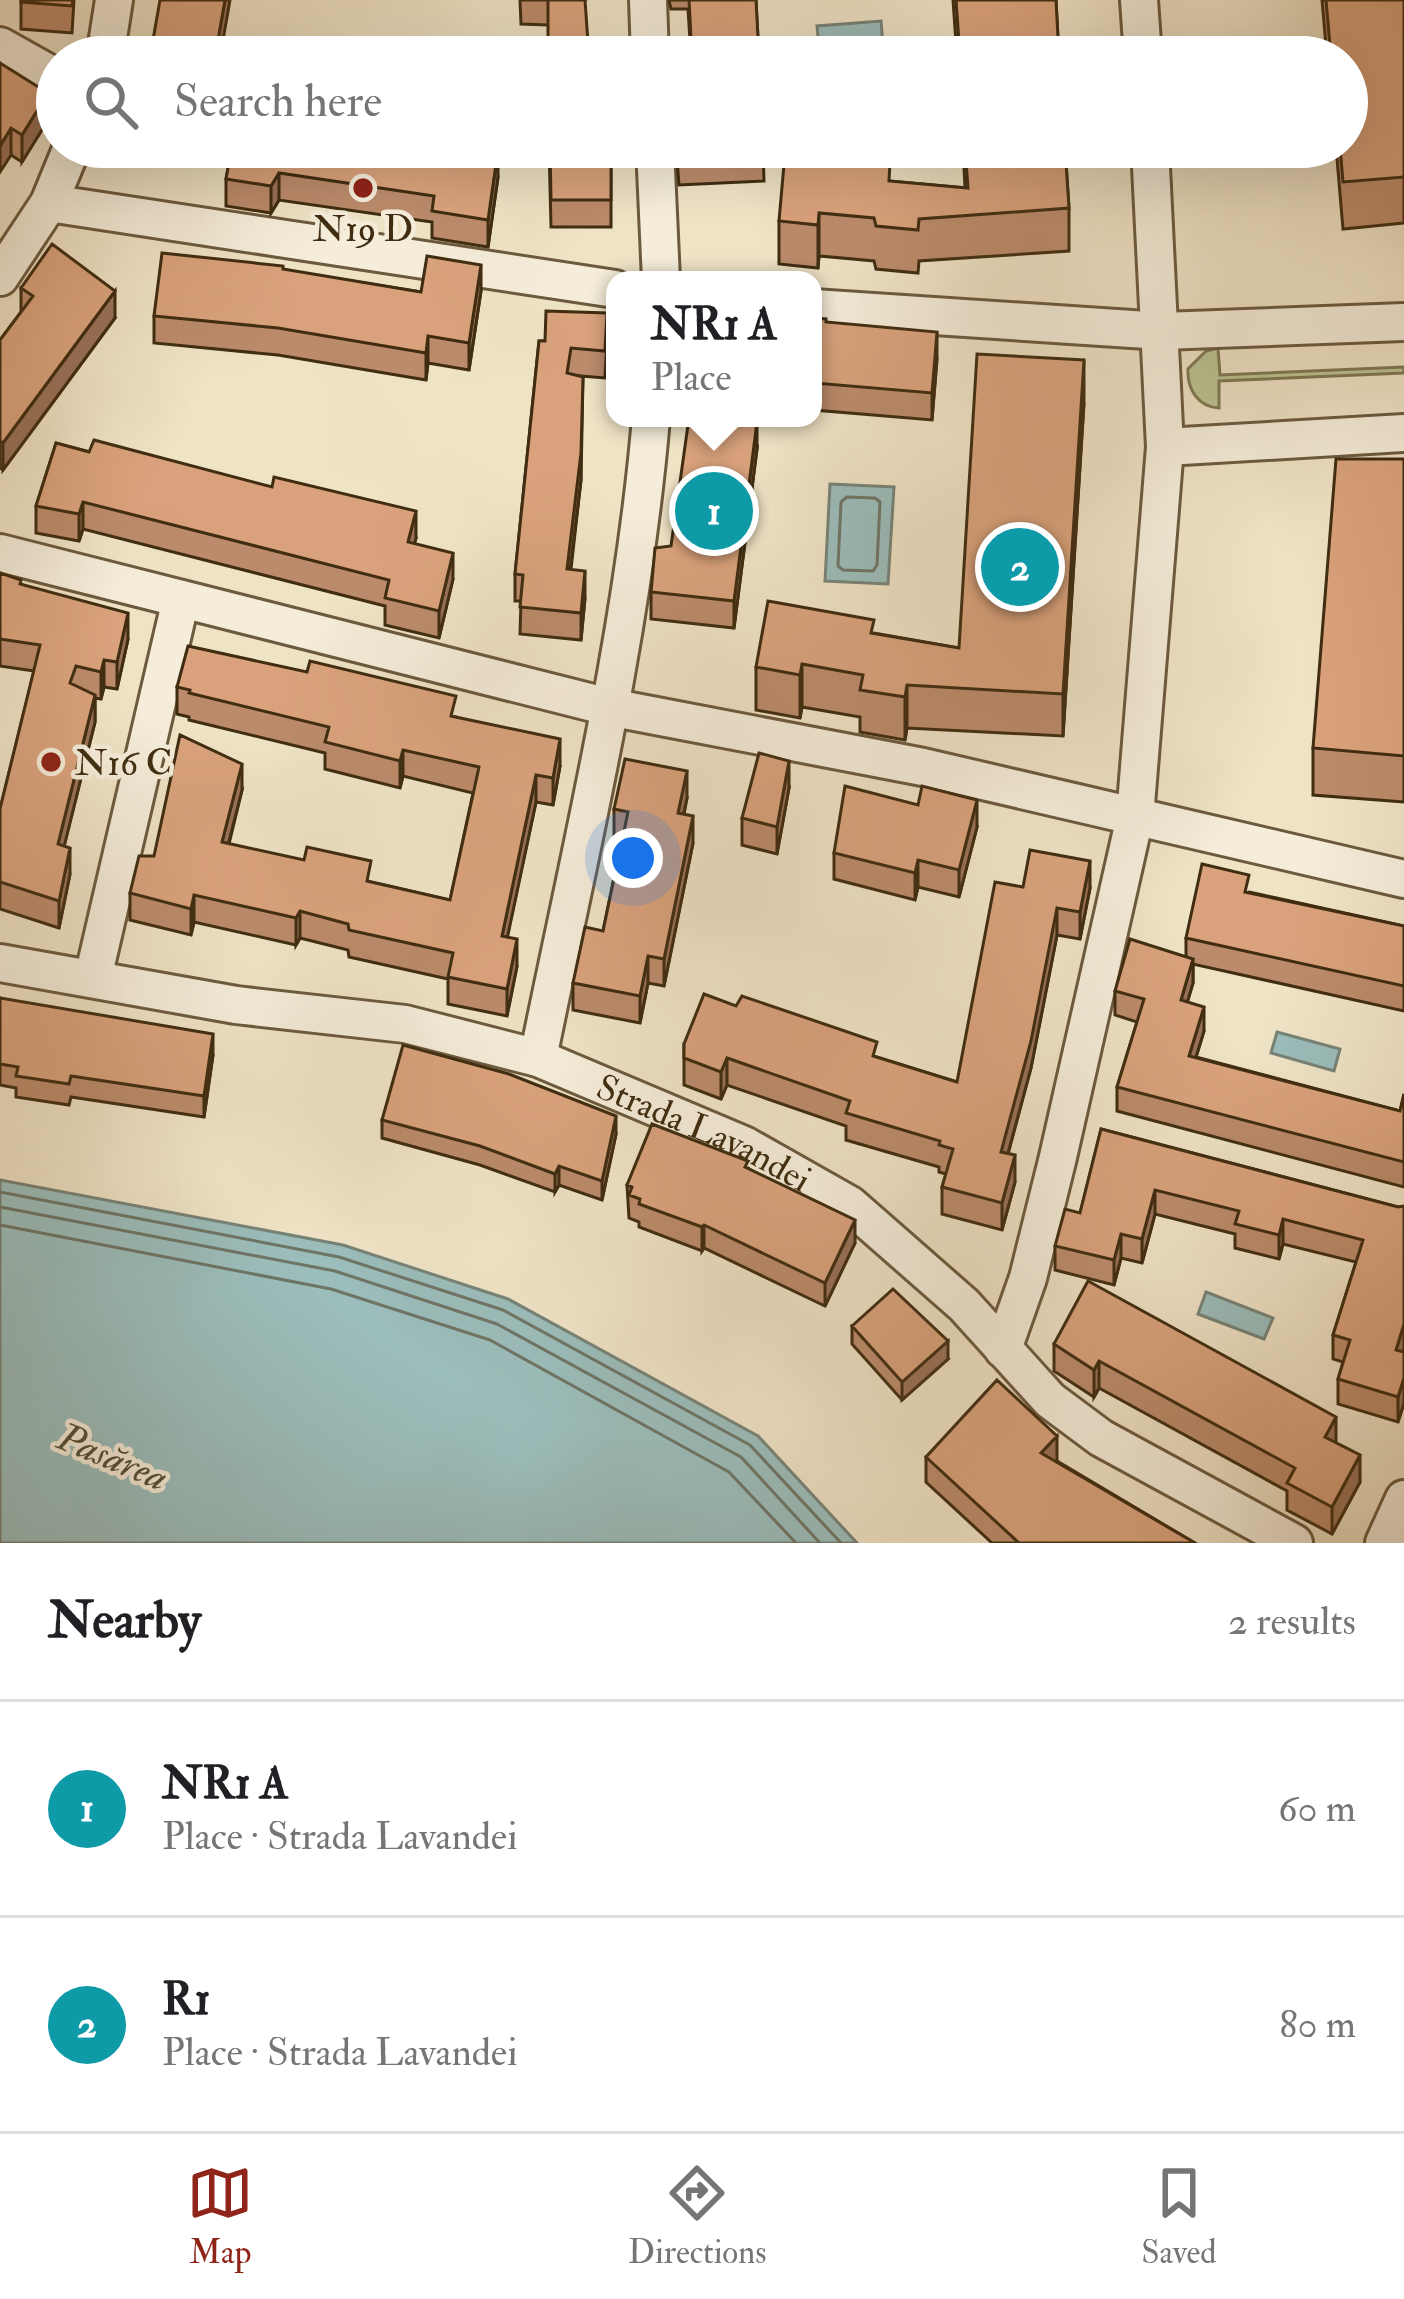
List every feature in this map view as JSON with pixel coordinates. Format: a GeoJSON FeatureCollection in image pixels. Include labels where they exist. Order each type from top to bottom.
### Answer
{"type":"FeatureCollection","features":[{"type":"Feature","properties":{"kind":"street"},"geometry":{"type":"LineString","coordinates":[[108,36],[114,0]]}},
{"type":"Feature","properties":{"kind":"street"},"geometry":{"type":"LineString","coordinates":[[648,0],[649,36]]}},
{"type":"Feature","properties":{"kind":"street"},"geometry":{"type":"LineString","coordinates":[[1139,0],[1142,36]]}},
{"type":"Feature","properties":{"kind":"street"},"geometry":{"type":"LineString","coordinates":[[0,46],[36,67]]}},
{"type":"Feature","properties":{"kind":"street"},"geometry":{"type":"LineString","coordinates":[[0,278],[49,203],[63,168]]}},
{"type":"Feature","properties":{"kind":"street"},"geometry":{"type":"LineString","coordinates":[[656,168],[661,271]]}},
{"type":"Feature","properties":{"kind":"street"},"geometry":{"type":"LineString","coordinates":[[1003,1349],[1028,1278],[1135,817],[1165,447],[1151,168]]}},
{"type":"Feature","properties":{"kind":"street"},"geometry":{"type":"LineString","coordinates":[[49,203],[606,289]]}},
{"type":"Feature","properties":{"kind":"street"},"geometry":{"type":"LineString","coordinates":[[822,309],[1162,331],[1404,322]]}},
{"type":"Feature","properties":{"kind":"street"},"geometry":{"type":"LineString","coordinates":[[538,1058],[608,707],[644,501],[650,427]]}},
{"type":"Feature","properties":{"kind":"street"},"geometry":{"type":"LineString","coordinates":[[1165,447],[1404,433]]}},
{"type":"Feature","properties":{"kind":"street"},"geometry":{"type":"LineString","coordinates":[[0,553],[608,707],[923,767],[1404,879]]}},
{"type":"Feature","properties":{"kind":"street"},"geometry":{"type":"LineString","coordinates":[[93,979],[182,599]]}},
{"type":"Feature","properties":{"kind":"street","name":"Strada Lavandei"},"geometry":{"type":"LineString","coordinates":[[0,962],[236,1005],[405,1024],[538,1058],[744,1145],[850,1205],[964,1305],[1050,1400],[1102,1438],[1294,1543]]}},
{"type":"Feature","properties":{"kind":"street"},"geometry":{"type":"LineString","coordinates":[[1066,1121],[1111,1133]]}},
{"type":"Feature","properties":{"kind":"street"},"geometry":{"type":"LineString","coordinates":[[1384,1543],[1404,1499]]}},
{"type":"Feature","properties":{"kind":"green space"},"geometry":{"type":"Polygon","coordinates":[[[1218,348],[1220,375],[1404,367],[1404,373],[1219,381],[1219,408],[1195,396],[1188,369],[1206,351],[1218,348]]]}},
{"type":"Feature","properties":{"kind":"water"},"geometry":{"type":"Polygon","coordinates":[[[881,21],[882,36],[818,36],[817,26],[881,21]]]}},
{"type":"Feature","properties":{"kind":"water"},"geometry":{"type":"Polygon","coordinates":[[[830,484],[894,487],[888,584],[825,581],[830,484]]]}},
{"type":"Feature","properties":{"kind":"water"},"geometry":{"type":"Polygon","coordinates":[[[1277,1032],[1340,1049],[1334,1071],[1271,1053],[1277,1032]]]}},
{"type":"Feature","properties":{"kind":"water","name":"Pasărea"},"geometry":{"type":"Polygon","coordinates":[[[0,1180],[343,1245],[508,1299],[758,1436],[857,1543],[0,1543],[0,1180]]]}},
{"type":"Feature","properties":{"kind":"water"},"geometry":{"type":"Polygon","coordinates":[[[1206,1292],[1273,1318],[1264,1339],[1198,1314],[1206,1292]]]}},
{"type":"Feature","properties":{"kind":"building"},"geometry":{"type":"Polygon","coordinates":[[[21,0],[73,0],[72,6],[21,0]]]}},
{"type":"Feature","properties":{"kind":"building"},"geometry":{"type":"Polygon","coordinates":[[[160,0],[225,0],[219,36],[154,36],[160,0]]]}},
{"type":"Feature","properties":{"kind":"building"},"geometry":{"type":"Polygon","coordinates":[[[548,0],[585,0],[588,36],[548,36],[548,0]]]}},
{"type":"Feature","properties":{"kind":"building"},"geometry":{"type":"Polygon","coordinates":[[[689,0],[756,0],[758,36],[691,36],[689,0]]]}},
{"type":"Feature","properties":{"kind":"building"},"geometry":{"type":"Polygon","coordinates":[[[956,0],[1056,0],[1058,36],[959,36],[956,0]]]}},
{"type":"Feature","properties":{"kind":"building"},"geometry":{"type":"Polygon","coordinates":[[[1326,0],[1404,0],[1404,177],[1343,182],[1342,168],[1368,168],[1368,36],[1329,36],[1326,0]]]}},
{"type":"Feature","properties":{"kind":"building"},"geometry":{"type":"Polygon","coordinates":[[[0,63],[36,86],[36,112],[22,135],[11,128],[0,146],[0,63]]]}},
{"type":"Feature","properties":{"kind":"building"},"geometry":{"type":"Polygon","coordinates":[[[228,168],[495,168],[488,220],[432,211],[434,196],[279,173],[271,186],[226,179],[228,168]]]}},
{"type":"Feature","properties":{"kind":"building"},"geometry":{"type":"Polygon","coordinates":[[[550,168],[611,168],[611,200],[551,200],[550,168]]]}},
{"type":"Feature","properties":{"kind":"building"},"geometry":{"type":"Polygon","coordinates":[[[784,168],[890,168],[889,181],[968,188],[967,168],[1066,168],[1069,208],[919,219],[918,230],[876,226],[874,218],[819,213],[818,225],[779,221],[784,168]]]}},
{"type":"Feature","properties":{"kind":"building"},"geometry":{"type":"Polygon","coordinates":[[[52,244],[115,291],[3,443],[0,340],[33,296],[21,288],[52,244]]]}},
{"type":"Feature","properties":{"kind":"building"},"geometry":{"type":"Polygon","coordinates":[[[162,253],[283,266],[421,292],[427,256],[481,265],[469,343],[428,336],[426,353],[278,328],[154,316],[162,253]]]}},
{"type":"Feature","properties":{"kind":"building"},"geometry":{"type":"Polygon","coordinates":[[[546,311],[606,313],[605,351],[571,348],[567,373],[583,377],[581,453],[567,569],[585,571],[581,613],[520,607],[523,575],[515,574],[539,341],[545,341],[546,311]]]}},
{"type":"Feature","properties":{"kind":"building"},"geometry":{"type":"Polygon","coordinates":[[[822,319],[937,332],[932,393],[822,384],[822,319]]]}},
{"type":"Feature","properties":{"kind":"building"},"geometry":{"type":"Polygon","coordinates":[[[977,354],[1084,360],[1063,694],[907,685],[905,697],[860,690],[863,675],[802,664],[800,675],[756,667],[768,601],[874,620],[871,633],[959,648],[977,354]]]}},
{"type":"Feature","properties":{"kind":"building"},"geometry":{"type":"Polygon","coordinates":[[[688,427],[756,427],[734,601],[651,592],[655,548],[671,546],[688,427]]]}},
{"type":"Feature","properties":{"kind":"building"},"geometry":{"type":"Polygon","coordinates":[[[94,440],[272,487],[274,477],[416,511],[408,542],[453,553],[439,611],[385,598],[389,580],[83,502],[79,514],[36,506],[56,443],[89,452],[94,440]]]}},
{"type":"Feature","properties":{"kind":"building"},"geometry":{"type":"Polygon","coordinates":[[[1336,459],[1404,459],[1404,756],[1313,748],[1336,459]]]}},
{"type":"Feature","properties":{"kind":"building","name":"N16 C"},"geometry":{"type":"Polygon","coordinates":[[[0,573],[21,580],[20,584],[128,613],[117,662],[104,660],[101,672],[76,666],[70,683],[95,695],[58,844],[70,848],[59,901],[0,882],[0,809],[40,645],[0,639],[0,573]]]}},
{"type":"Feature","properties":{"kind":"building"},"geometry":{"type":"Polygon","coordinates":[[[188,646],[307,672],[310,661],[456,696],[451,716],[560,739],[553,778],[536,775],[502,936],[517,939],[507,989],[448,977],[453,953],[349,930],[348,924],[300,911],[296,918],[194,895],[191,909],[130,893],[139,856],[154,856],[180,735],[242,764],[222,842],[304,860],[307,847],[371,861],[367,881],[450,900],[479,767],[403,750],[400,761],[325,742],[329,727],[189,693],[177,687],[188,646]]]}},
{"type":"Feature","properties":{"kind":"building"},"geometry":{"type":"Polygon","coordinates":[[[759,753],[789,761],[777,827],[742,818],[759,753]]]}},
{"type":"Feature","properties":{"kind":"building"},"geometry":{"type":"Polygon","coordinates":[[[625,759],[687,771],[678,813],[693,816],[664,959],[648,956],[640,996],[573,983],[585,927],[603,931],[628,812],[614,809],[625,759]]]}},
{"type":"Feature","properties":{"kind":"building"},"geometry":{"type":"Polygon","coordinates":[[[845,786],[918,805],[922,786],[977,800],[959,870],[918,860],[915,873],[834,853],[845,786]]]}},
{"type":"Feature","properties":{"kind":"building"},"geometry":{"type":"Polygon","coordinates":[[[1030,850],[1090,861],[1080,912],[1057,908],[1031,1041],[1001,1152],[1015,1155],[1002,1203],[942,1187],[953,1149],[939,1145],[940,1141],[846,1113],[850,1101],[727,1058],[721,1072],[684,1058],[684,1044],[704,994],[736,1006],[742,996],[877,1042],[873,1056],[957,1082],[995,882],[1023,887],[1030,850]]]}},
{"type":"Feature","properties":{"kind":"building"},"geometry":{"type":"Polygon","coordinates":[[[1202,864],[1249,875],[1245,892],[1404,926],[1404,986],[1186,938],[1202,864]]]}},
{"type":"Feature","properties":{"kind":"building"},"geometry":{"type":"Polygon","coordinates":[[[1130,939],[1193,959],[1181,1000],[1204,1007],[1189,1056],[1400,1111],[1404,1094],[1404,1162],[1117,1087],[1144,999],[1115,991],[1130,939]]]}},
{"type":"Feature","properties":{"kind":"building"},"geometry":{"type":"Polygon","coordinates":[[[0,998],[213,1034],[204,1096],[71,1076],[69,1084],[16,1076],[18,1067],[0,1064],[0,998]]]}},
{"type":"Feature","properties":{"kind":"building"},"geometry":{"type":"Polygon","coordinates":[[[403,1045],[509,1074],[616,1116],[602,1181],[559,1166],[555,1174],[480,1146],[382,1120],[403,1045]]]}},
{"type":"Feature","properties":{"kind":"building"},"geometry":{"type":"Polygon","coordinates":[[[652,1124],[748,1161],[745,1167],[855,1220],[825,1283],[704,1225],[639,1204],[640,1199],[629,1195],[632,1187],[627,1185],[652,1124]]]}},
{"type":"Feature","properties":{"kind":"building"},"geometry":{"type":"Polygon","coordinates":[[[1101,1129],[1404,1206],[1404,1324],[1396,1350],[1404,1352],[1404,1378],[1398,1397],[1338,1379],[1350,1340],[1333,1335],[1363,1240],[1283,1219],[1279,1235],[1235,1224],[1239,1211],[1155,1190],[1142,1239],[1121,1234],[1114,1260],[1055,1246],[1065,1209],[1080,1213],[1101,1129]]]}},
{"type":"Feature","properties":{"kind":"building"},"geometry":{"type":"Polygon","coordinates":[[[1088,1281],[1336,1417],[1325,1437],[1360,1455],[1332,1507],[1287,1483],[1295,1468],[1099,1361],[1094,1370],[1054,1344],[1088,1281]]]}},
{"type":"Feature","properties":{"kind":"building"},"geometry":{"type":"Polygon","coordinates":[[[893,1289],[948,1341],[902,1382],[852,1326],[893,1289]]]}},
{"type":"Feature","properties":{"kind":"building"},"geometry":{"type":"Polygon","coordinates":[[[997,1380],[1057,1436],[1041,1453],[1195,1543],[1019,1543],[926,1457],[997,1380]]]}},
{"type":"Feature","properties":{"kind":"place","name":"N19 D"},"geometry":{"type":"Point","coordinates":[363,188]}},
{"type":"Feature","properties":{"kind":"place","name":"NR1 A"},"geometry":{"type":"Point","coordinates":[714,511]}},
{"type":"Feature","properties":{"kind":"place","name":"R1"},"geometry":{"type":"Point","coordinates":[1020,567]}},
{"type":"Feature","properties":{"kind":"place","name":"N16 C"},"geometry":{"type":"Point","coordinates":[51,762]}}]}
